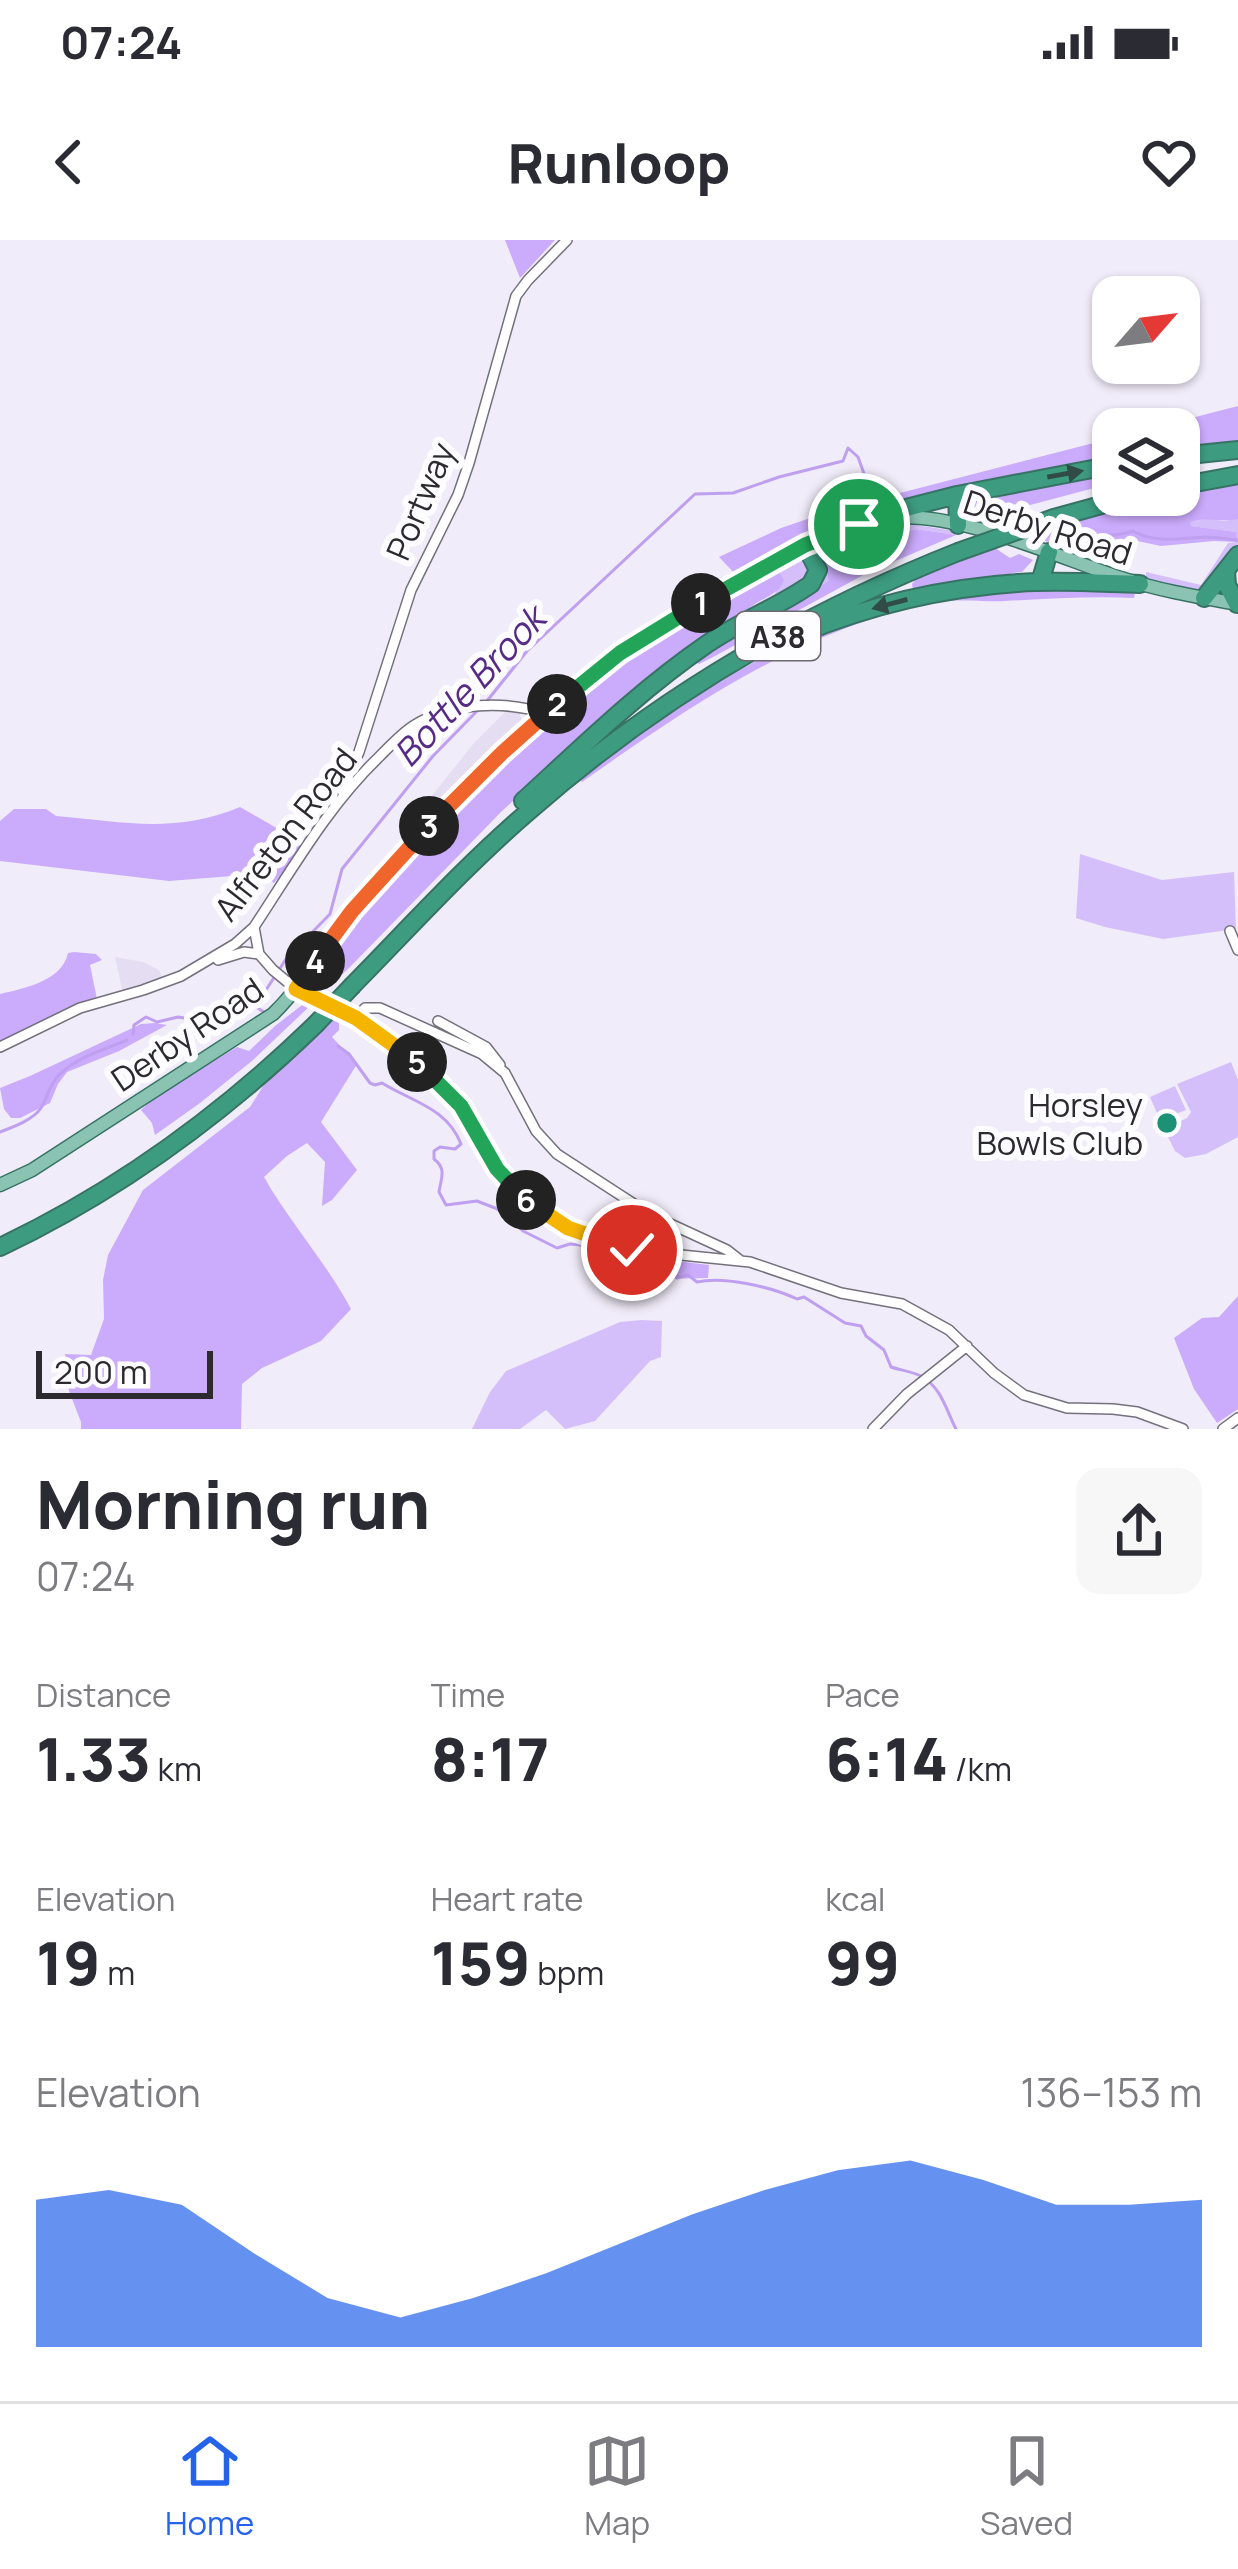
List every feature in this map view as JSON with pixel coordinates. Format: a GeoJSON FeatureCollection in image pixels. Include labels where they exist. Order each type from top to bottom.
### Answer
{"type":"FeatureCollection","features":[{"type":"Feature","properties":{"kind":"highway"},"geometry":{"type":"LineString","coordinates":[[1200,454],[1238,450]]}},
{"type":"Feature","properties":{"kind":"highway"},"geometry":{"type":"LineString","coordinates":[[1200,471],[1238,464]]}},
{"type":"Feature","properties":{"kind":"highway"},"geometry":{"type":"LineString","coordinates":[[859,524],[957,495],[1092,469]]}},
{"type":"Feature","properties":{"kind":"highway"},"geometry":{"type":"LineString","coordinates":[[1200,482],[1238,475]]}},
{"type":"Feature","properties":{"kind":"highway"},"geometry":{"type":"LineString","coordinates":[[956,540],[957,495]]}},
{"type":"Feature","properties":{"kind":"highway","name":"A38"},"geometry":{"type":"LineString","coordinates":[[1051,513],[1092,498]]}},
{"type":"Feature","properties":{"kind":"highway","name":"A38"},"geometry":{"type":"LineString","coordinates":[[0,1247],[113,1186],[246,1088],[442,878],[545,781],[632,716],[727,653],[841,592],[956,540],[1092,505]]}},
{"type":"Feature","properties":{"kind":"highway","name":"A38"},"geometry":{"type":"LineString","coordinates":[[349,982],[529,810],[611,743],[713,674],[956,540]]}},
{"type":"Feature","properties":{"kind":"highway"},"geometry":{"type":"LineString","coordinates":[[545,781],[580,746],[693,654],[815,580],[817,566],[805,545]]}},
{"type":"Feature","properties":{"kind":"highway"},"geometry":{"type":"LineString","coordinates":[[1040,582],[1049,552]]}},
{"type":"Feature","properties":{"kind":"highway"},"geometry":{"type":"LineString","coordinates":[[1204,598],[1238,556]]}},
{"type":"Feature","properties":{"kind":"highway"},"geometry":{"type":"LineString","coordinates":[[1226,571],[1237,604]]}},
{"type":"Feature","properties":{"kind":"highway"},"geometry":{"type":"LineString","coordinates":[[611,743],[756,656],[869,609],[988,586],[1140,584]]}},
{"type":"Feature","properties":{"kind":"highway","name":"A38"},"geometry":{"type":"LineString","coordinates":[[0,1236],[76,1196],[170,1137],[311,1022]]}},
{"type":"Feature","properties":{"kind":"main road","name":"Derby Road"},"geometry":{"type":"LineString","coordinates":[[0,1185],[32,1170],[260,1024],[296,989],[341,925],[391,868],[547,714],[644,637],[805,545],[859,524],[911,517],[956,540],[1049,552],[1140,584],[1237,604]]}},
{"type":"Feature","properties":{"kind":"street","name":"Portway"},"geometry":{"type":"LineString","coordinates":[[341,797],[411,590],[458,495],[516,296],[567,240]]}},
{"type":"Feature","properties":{"kind":"street","name":"Alfreton Road"},"geometry":{"type":"LineString","coordinates":[[0,1047],[80,1007],[176,979],[236,944],[254,927],[341,797],[412,726],[432,716],[488,705],[525,707],[547,714]]}},
{"type":"Feature","properties":{"kind":"street"},"geometry":{"type":"LineString","coordinates":[[254,927],[259,954]]}},
{"type":"Feature","properties":{"kind":"street"},"geometry":{"type":"LineString","coordinates":[[1229,931],[1238,950]]}},
{"type":"Feature","properties":{"kind":"street"},"geometry":{"type":"LineString","coordinates":[[214,958],[259,954],[296,989],[356,1018],[410,1056],[452,1095],[497,1169],[521,1195],[568,1228],[632,1250],[760,1264],[841,1293],[902,1304],[930,1317],[1011,1386],[1047,1403],[1137,1412],[1183,1429]]}},
{"type":"Feature","properties":{"kind":"street"},"geometry":{"type":"LineString","coordinates":[[356,1018],[365,1008],[380,1008],[482,1054],[500,1067]]}},
{"type":"Feature","properties":{"kind":"street"},"geometry":{"type":"LineString","coordinates":[[438,1022],[485,1047],[500,1063],[541,1139],[557,1154],[651,1215],[741,1261]]}},
{"type":"Feature","properties":{"kind":"street"},"geometry":{"type":"LineString","coordinates":[[873,1429],[907,1394],[968,1346]]}},
{"type":"Feature","properties":{"kind":"street"},"geometry":{"type":"LineString","coordinates":[[1223,1429],[1238,1418]]}},
{"type":"Feature","properties":{"kind":"shaded area"},"geometry":{"type":"Polygon","coordinates":[[[505,240],[555,240],[520,278],[505,240]]]}},
{"type":"Feature","properties":{"kind":"shaded area"},"geometry":{"type":"Polygon","coordinates":[[[1238,406],[1238,446],[1200,450],[1200,416],[1238,406]]]}},
{"type":"Feature","properties":{"kind":"shaded area"},"geometry":{"type":"Polygon","coordinates":[[[1092,443],[1092,465],[907,502],[847,522],[842,508],[1092,443]]]}},
{"type":"Feature","properties":{"kind":"shaded area"},"geometry":{"type":"Polygon","coordinates":[[[1092,474],[1092,489],[1015,509],[985,524],[966,514],[971,501],[1092,474]]]}},
{"type":"Feature","properties":{"kind":"shaded area"},"geometry":{"type":"Polygon","coordinates":[[[1238,482],[1238,519],[1190,522],[1191,526],[1236,532],[1237,542],[1161,546],[1115,540],[1087,529],[1049,542],[1023,535],[1092,511],[1092,516],[1200,516],[1200,488],[1238,482]]]}},
{"type":"Feature","properties":{"kind":"shaded area"},"geometry":{"type":"Polygon","coordinates":[[[837,509],[842,524],[738,577],[719,557],[781,528],[837,509]]]}},
{"type":"Feature","properties":{"kind":"shaded area"},"geometry":{"type":"Polygon","coordinates":[[[1238,519],[1238,549],[1201,591],[1146,579],[1146,572],[1201,585],[1228,543],[1236,542],[1235,532],[1190,526],[1190,521],[1238,519]]]}},
{"type":"Feature","properties":{"kind":"shaded area"},"geometry":{"type":"Polygon","coordinates":[[[896,522],[962,532],[916,529],[826,561],[830,581],[809,592],[818,545],[896,522]]]}},
{"type":"Feature","properties":{"kind":"shaded area"},"geometry":{"type":"Polygon","coordinates":[[[916,529],[956,535],[865,574],[696,662],[743,627],[829,581],[825,560],[916,529]]]}},
{"type":"Feature","properties":{"kind":"shaded area"},"geometry":{"type":"Polygon","coordinates":[[[992,546],[1010,558],[1019,554],[1033,560],[1022,572],[1001,581],[913,590],[921,573],[992,546]]]}},
{"type":"Feature","properties":{"kind":"shaded area"},"geometry":{"type":"Polygon","coordinates":[[[803,558],[812,576],[745,614],[775,594],[780,576],[775,567],[803,558]]]}},
{"type":"Feature","properties":{"kind":"shaded area"},"geometry":{"type":"Polygon","coordinates":[[[775,567],[784,580],[777,591],[754,604],[550,767],[349,968],[327,989],[321,988],[314,978],[366,905],[424,837],[488,774],[623,657],[775,567]]]}},
{"type":"Feature","properties":{"kind":"shaded area"},"geometry":{"type":"Polygon","coordinates":[[[1008,587],[1135,592],[1134,598],[959,600],[883,615],[748,674],[582,782],[579,778],[719,682],[794,643],[890,608],[1008,587]]]}},
{"type":"Feature","properties":{"kind":"shaded area"},"geometry":{"type":"Polygon","coordinates":[[[506,711],[519,712],[523,723],[401,846],[407,827],[506,711]]]}},
{"type":"Feature","properties":{"kind":"shaded area"},"geometry":{"type":"Polygon","coordinates":[[[240,807],[306,845],[274,883],[262,875],[258,882],[232,876],[169,881],[0,861],[0,821],[14,809],[149,824],[194,821],[240,807]]]}},
{"type":"Feature","properties":{"kind":"shaded area"},"geometry":{"type":"Polygon","coordinates":[[[1080,854],[1162,880],[1234,872],[1236,929],[1163,939],[1076,918],[1080,854]]]}},
{"type":"Feature","properties":{"kind":"shaded area"},"geometry":{"type":"Polygon","coordinates":[[[68,953],[96,954],[102,960],[90,965],[97,999],[0,1042],[0,994],[50,977],[68,953]]]}},
{"type":"Feature","properties":{"kind":"shaded area"},"geometry":{"type":"Polygon","coordinates":[[[115,957],[143,962],[159,970],[163,980],[123,993],[115,957]]]}},
{"type":"Feature","properties":{"kind":"shaded area"},"geometry":{"type":"Polygon","coordinates":[[[306,1002],[312,1004],[253,1060],[155,1135],[141,1110],[156,1096],[237,1047],[249,1051],[306,1002]]]}},
{"type":"Feature","properties":{"kind":"shaded area"},"geometry":{"type":"Polygon","coordinates":[[[335,1015],[339,1030],[332,1037],[357,1064],[321,1122],[357,1170],[322,1206],[325,1162],[307,1143],[264,1177],[351,1309],[321,1341],[262,1368],[242,1384],[241,1429],[81,1429],[69,1391],[65,1354],[91,1355],[104,1319],[108,1255],[143,1190],[250,1107],[267,1080],[335,1015]]]}},
{"type":"Feature","properties":{"kind":"shaded area"},"geometry":{"type":"Polygon","coordinates":[[[141,1024],[167,1025],[67,1072],[50,1103],[20,1118],[11,1118],[4,1109],[0,1088],[141,1024]]]}},
{"type":"Feature","properties":{"kind":"shaded area"},"geometry":{"type":"Polygon","coordinates":[[[1231,1062],[1238,1080],[1238,1137],[1206,1154],[1185,1158],[1175,1151],[1164,1129],[1191,1112],[1177,1084],[1231,1062]]]}},
{"type":"Feature","properties":{"kind":"shaded area"},"geometry":{"type":"Polygon","coordinates":[[[1175,1086],[1186,1110],[1160,1120],[1150,1097],[1175,1086]]]}},
{"type":"Feature","properties":{"kind":"shaded area"},"geometry":{"type":"Polygon","coordinates":[[[576,1236],[650,1258],[709,1265],[708,1278],[656,1279],[644,1268],[625,1266],[614,1274],[587,1254],[576,1236]]]}},
{"type":"Feature","properties":{"kind":"shaded area"},"geometry":{"type":"Polygon","coordinates":[[[1238,1296],[1238,1409],[1217,1423],[1194,1389],[1174,1338],[1202,1318],[1219,1317],[1238,1296]]]}},
{"type":"Feature","properties":{"kind":"shaded area"},"geometry":{"type":"Polygon","coordinates":[[[662,1321],[661,1357],[650,1361],[595,1421],[565,1429],[546,1410],[520,1429],[472,1429],[506,1371],[620,1322],[662,1321]]]}},
{"type":"Feature","properties":{"kind":"waterway","name":"Bottle Brook"},"geometry":{"type":"LineString","coordinates":[[487,701],[527,651],[695,494],[733,493],[843,461],[848,448],[858,457],[867,482],[883,491]]}},
{"type":"Feature","properties":{"kind":"waterway","name":"Bottle Brook"},"geometry":{"type":"LineString","coordinates":[[1088,533],[1133,531],[1159,539],[1237,540]]}},
{"type":"Feature","properties":{"kind":"waterway","name":"Bottle Brook"},"geometry":{"type":"LineString","coordinates":[[133,1034],[134,1025],[146,1017],[157,1022],[178,1017],[214,1023],[229,1018],[266,990],[286,959],[330,914],[342,869],[433,756],[480,708]]}},
{"type":"Feature","properties":{"kind":"waterway"},"geometry":{"type":"LineString","coordinates":[[251,1004],[264,1012]]}},
{"type":"Feature","properties":{"kind":"waterway","name":"Bottle Brook"},"geometry":{"type":"LineString","coordinates":[[0,1132],[37,1112],[66,1069],[127,1040]]}},
{"type":"Feature","properties":{"kind":"waterway"},"geometry":{"type":"LineString","coordinates":[[338,1046],[370,1083],[382,1083],[428,1107],[455,1132],[461,1144],[434,1151],[442,1170],[439,1192],[446,1205],[477,1201],[557,1248],[593,1246],[619,1261],[659,1268],[675,1263],[677,1278],[688,1275],[697,1282],[734,1282],[804,1297],[845,1323],[861,1326],[884,1350],[891,1367],[928,1381],[956,1429]]}},
{"type":"Feature","properties":{"kind":"place","name":"Horsley Bowls Club"},"geometry":{"type":"Point","coordinates":[1167,1123]}},
{"type":"Feature","properties":{"kind":"route"},"geometry":{"type":"LineString","coordinates":[[632,1250],[568,1228],[533,1206],[497,1169],[461,1106],[432,1076],[356,1018],[296,989],[352,911],[439,815],[602,666],[744,578],[805,545],[859,524]]}}]}
